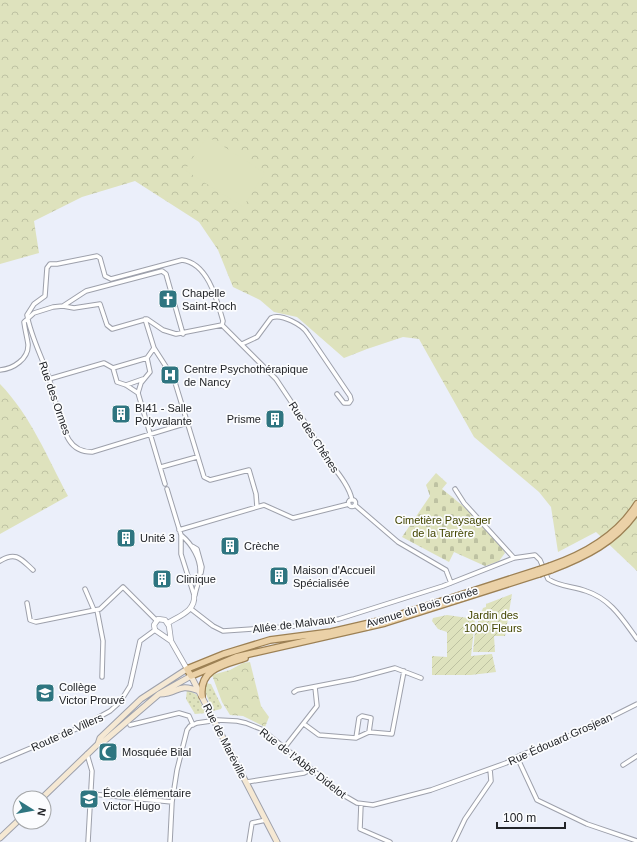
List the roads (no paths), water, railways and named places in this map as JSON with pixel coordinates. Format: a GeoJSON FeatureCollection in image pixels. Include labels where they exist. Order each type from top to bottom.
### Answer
{"type":"FeatureCollection","features":[{"type":"Feature","properties":{"kind":"main road","name":"Avenue du Bois Gronée"},"geometry":{"type":"LineString","coordinates":[[550,568],[599,543],[620,525],[637,504]]}},
{"type":"Feature","properties":{"kind":"main road","name":"Avenue du Bois Gronée"},"geometry":{"type":"LineString","coordinates":[[191,676],[236,657],[270,648],[385,623],[580,558],[600,547],[622,530],[637,511]]}},
{"type":"Feature","properties":{"kind":"main road","name":"Avenue du Bois Gronée"},"geometry":{"type":"LineString","coordinates":[[187,669],[224,654],[270,640],[331,632],[383,620],[539,572]]}},
{"type":"Feature","properties":{"kind":"main road"},"geometry":{"type":"LineString","coordinates":[[159,694],[167,694],[182,687],[201,694],[202,681],[208,673],[242,659],[267,652],[270,648]]}},
{"type":"Feature","properties":{"kind":"main road"},"geometry":{"type":"LineString","coordinates":[[98,744],[100,738],[141,699],[187,669]]}},
{"type":"Feature","properties":{"kind":"main road","name":"Rue de Maréville"},"geometry":{"type":"LineString","coordinates":[[187,669],[278,842]]}},
{"type":"Feature","properties":{"kind":"main road"},"geometry":{"type":"LineString","coordinates":[[50,790],[98,744],[103,742],[159,694],[191,676]]}},
{"type":"Feature","properties":{"kind":"main road"},"geometry":{"type":"LineString","coordinates":[[1,838],[12,827]]}},
{"type":"Feature","properties":{"kind":"street"},"geometry":{"type":"LineString","coordinates":[[28,318],[27,315],[31,307],[45,296],[48,265],[97,256],[100,258],[105,276],[109,279],[187,260],[204,275],[215,292],[223,321],[222,325],[183,334],[168,333],[159,328],[150,319],[110,328],[100,304],[74,308],[63,306]]}},
{"type":"Feature","properties":{"kind":"street"},"geometry":{"type":"LineString","coordinates":[[0,370],[7,369],[18,363],[26,352],[28,344],[24,322],[39,311],[63,306],[86,291],[162,271],[166,274],[183,334]]}},
{"type":"Feature","properties":{"kind":"street"},"geometry":{"type":"LineString","coordinates":[[242,344],[257,337],[271,318],[279,316],[287,318],[308,334],[350,396],[351,400],[349,403],[344,403],[337,394]]}},
{"type":"Feature","properties":{"kind":"street","name":"Rue des Ormes"},"geometry":{"type":"LineString","coordinates":[[28,318],[68,438],[78,449],[85,452],[92,452],[187,423]]}},
{"type":"Feature","properties":{"kind":"street"},"geometry":{"type":"LineString","coordinates":[[145,320],[154,348],[174,379],[204,477],[206,480],[249,470],[256,494],[257,507]]}},
{"type":"Feature","properties":{"kind":"street","name":"Rue des Chênes"},"geometry":{"type":"LineString","coordinates":[[222,325],[276,379],[312,433],[315,442],[349,490],[352,500],[355,501],[355,506]]}},
{"type":"Feature","properties":{"kind":"street"},"geometry":{"type":"LineString","coordinates":[[112,368],[146,358],[154,348]]}},
{"type":"Feature","properties":{"kind":"street"},"geometry":{"type":"LineString","coordinates":[[138,393],[144,379],[150,372],[146,358]]}},
{"type":"Feature","properties":{"kind":"street"},"geometry":{"type":"LineString","coordinates":[[49,378],[104,363],[112,368],[116,382],[126,384],[138,393],[165,484]]}},
{"type":"Feature","properties":{"kind":"street"},"geometry":{"type":"LineString","coordinates":[[126,384],[144,379]]}},
{"type":"Feature","properties":{"kind":"street"},"geometry":{"type":"LineString","coordinates":[[161,467],[197,457]]}},
{"type":"Feature","properties":{"kind":"street"},"geometry":{"type":"LineString","coordinates":[[167,489],[181,535],[181,554],[194,595]]}},
{"type":"Feature","properties":{"kind":"street"},"geometry":{"type":"LineString","coordinates":[[455,489],[464,503],[514,558]]}},
{"type":"Feature","properties":{"kind":"street"},"geometry":{"type":"LineString","coordinates":[[179,530],[257,507],[268,506],[293,518],[349,504],[352,500]]}},
{"type":"Feature","properties":{"kind":"street"},"geometry":{"type":"LineString","coordinates":[[349,504],[352,507],[355,506],[398,542],[446,570],[451,583]]}},
{"type":"Feature","properties":{"kind":"street"},"geometry":{"type":"LineString","coordinates":[[168,623],[191,609],[194,604],[194,595],[200,574],[192,546],[181,535]]}},
{"type":"Feature","properties":{"kind":"street","name":"Allée de Malvaux"},"geometry":{"type":"LineString","coordinates":[[191,609],[213,626],[223,631],[297,626],[339,619],[451,583],[514,558],[532,555],[537,556],[540,560],[548,579],[557,584],[586,591],[607,601],[637,639]]}},
{"type":"Feature","properties":{"kind":"street"},"geometry":{"type":"LineString","coordinates":[[0,560],[8,556],[17,557],[33,570]]}},
{"type":"Feature","properties":{"kind":"street"},"geometry":{"type":"LineString","coordinates":[[27,603],[30,620],[36,622],[95,610],[104,606],[123,588],[157,620],[162,619],[168,623]]}},
{"type":"Feature","properties":{"kind":"street"},"geometry":{"type":"LineString","coordinates":[[85,589],[95,610],[103,640],[102,677]]}},
{"type":"Feature","properties":{"kind":"street"},"geometry":{"type":"LineString","coordinates":[[157,620],[154,625],[155,630],[162,634],[168,630],[168,623]]}},
{"type":"Feature","properties":{"kind":"street","name":"Route de Villers"},"geometry":{"type":"LineString","coordinates":[[0,761],[81,727],[110,711],[120,702],[130,686],[140,641],[155,630]]}},
{"type":"Feature","properties":{"kind":"street","name":"Rue de Maréville"},"geometry":{"type":"LineString","coordinates":[[168,630],[171,641],[187,669]]}},
{"type":"Feature","properties":{"kind":"street","name":"Rue de Maréville"},"geometry":{"type":"LineString","coordinates":[[162,634],[171,641]]}},
{"type":"Feature","properties":{"kind":"street"},"geometry":{"type":"LineString","coordinates":[[294,692],[297,690],[315,688],[394,668],[421,678]]}},
{"type":"Feature","properties":{"kind":"street"},"geometry":{"type":"LineString","coordinates":[[304,724],[319,735],[356,738],[369,732],[390,735],[394,732],[404,671]]}},
{"type":"Feature","properties":{"kind":"street"},"geometry":{"type":"LineString","coordinates":[[284,747],[317,706],[315,688]]}},
{"type":"Feature","properties":{"kind":"street","name":"Rue Édouard Grosjean"},"geometry":{"type":"LineString","coordinates":[[483,772],[591,727],[637,704]]}},
{"type":"Feature","properties":{"kind":"street"},"geometry":{"type":"LineString","coordinates":[[130,725],[179,713],[189,716],[193,724],[188,730],[182,751],[172,802],[170,842]]}},
{"type":"Feature","properties":{"kind":"street"},"geometry":{"type":"LineString","coordinates":[[356,738],[359,718],[362,716],[371,718],[369,732]]}},
{"type":"Feature","properties":{"kind":"street","name":"Rue de l'Abbé Didelot"},"geometry":{"type":"LineString","coordinates":[[193,724],[214,720],[246,722],[260,729],[345,796],[361,804],[384,804],[483,772]]}},
{"type":"Feature","properties":{"kind":"street"},"geometry":{"type":"LineString","coordinates":[[87,754],[92,766],[92,794],[88,842]]}},
{"type":"Feature","properties":{"kind":"street"},"geometry":{"type":"LineString","coordinates":[[623,765],[637,756]]}},
{"type":"Feature","properties":{"kind":"street"},"geometry":{"type":"LineString","coordinates":[[517,757],[537,800],[587,824],[637,842]]}},
{"type":"Feature","properties":{"kind":"street"},"geometry":{"type":"LineString","coordinates":[[454,842],[465,819],[491,781],[490,769]]}},
{"type":"Feature","properties":{"kind":"street"},"geometry":{"type":"LineString","coordinates":[[246,782],[304,773],[312,770]]}},
{"type":"Feature","properties":{"kind":"street"},"geometry":{"type":"LineString","coordinates":[[92,794],[172,802]]}},
{"type":"Feature","properties":{"kind":"street"},"geometry":{"type":"LineString","coordinates":[[361,804],[360,829],[390,842]]}},
{"type":"Feature","properties":{"kind":"street"},"geometry":{"type":"LineString","coordinates":[[249,842],[252,823],[266,820]]}},
{"type":"Feature","properties":{"kind":"place","name":"Chapelle Saint-Roch"},"geometry":{"type":"Point","coordinates":[168,299]}},
{"type":"Feature","properties":{"kind":"place","name":"Centre Psychothérapique de Nancy"},"geometry":{"type":"Point","coordinates":[170,375]}},
{"type":"Feature","properties":{"kind":"place","name":"BI41 - Salle Polyvalante"},"geometry":{"type":"Point","coordinates":[121,414]}},
{"type":"Feature","properties":{"kind":"place","name":"Prisme"},"geometry":{"type":"Point","coordinates":[275,419]}},
{"type":"Feature","properties":{"kind":"place","name":"Unité 3"},"geometry":{"type":"Point","coordinates":[126,538]}},
{"type":"Feature","properties":{"kind":"place","name":"Crèche"},"geometry":{"type":"Point","coordinates":[230,546]}},
{"type":"Feature","properties":{"kind":"place","name":"Maison d'Accueil Spécialisée"},"geometry":{"type":"Point","coordinates":[279,576]}},
{"type":"Feature","properties":{"kind":"place","name":"Clinique"},"geometry":{"type":"Point","coordinates":[162,579]}},
{"type":"Feature","properties":{"kind":"place","name":"Collège Victor Prouvé"},"geometry":{"type":"Point","coordinates":[45,693]}},
{"type":"Feature","properties":{"kind":"place","name":"Mosquée Bilal"},"geometry":{"type":"Point","coordinates":[108,752]}},
{"type":"Feature","properties":{"kind":"place","name":"École élémentaire Victor Hugo"},"geometry":{"type":"Point","coordinates":[89,799]}},
{"type":"Feature","properties":{"kind":"park label","name":"Cimetière Paysager de la Tarrère"},"geometry":{"type":"Point","coordinates":[443,526]}},
{"type":"Feature","properties":{"kind":"park label","name":"Jardin des 1000 Fleurs"},"geometry":{"type":"Point","coordinates":[493,621]}}]}
